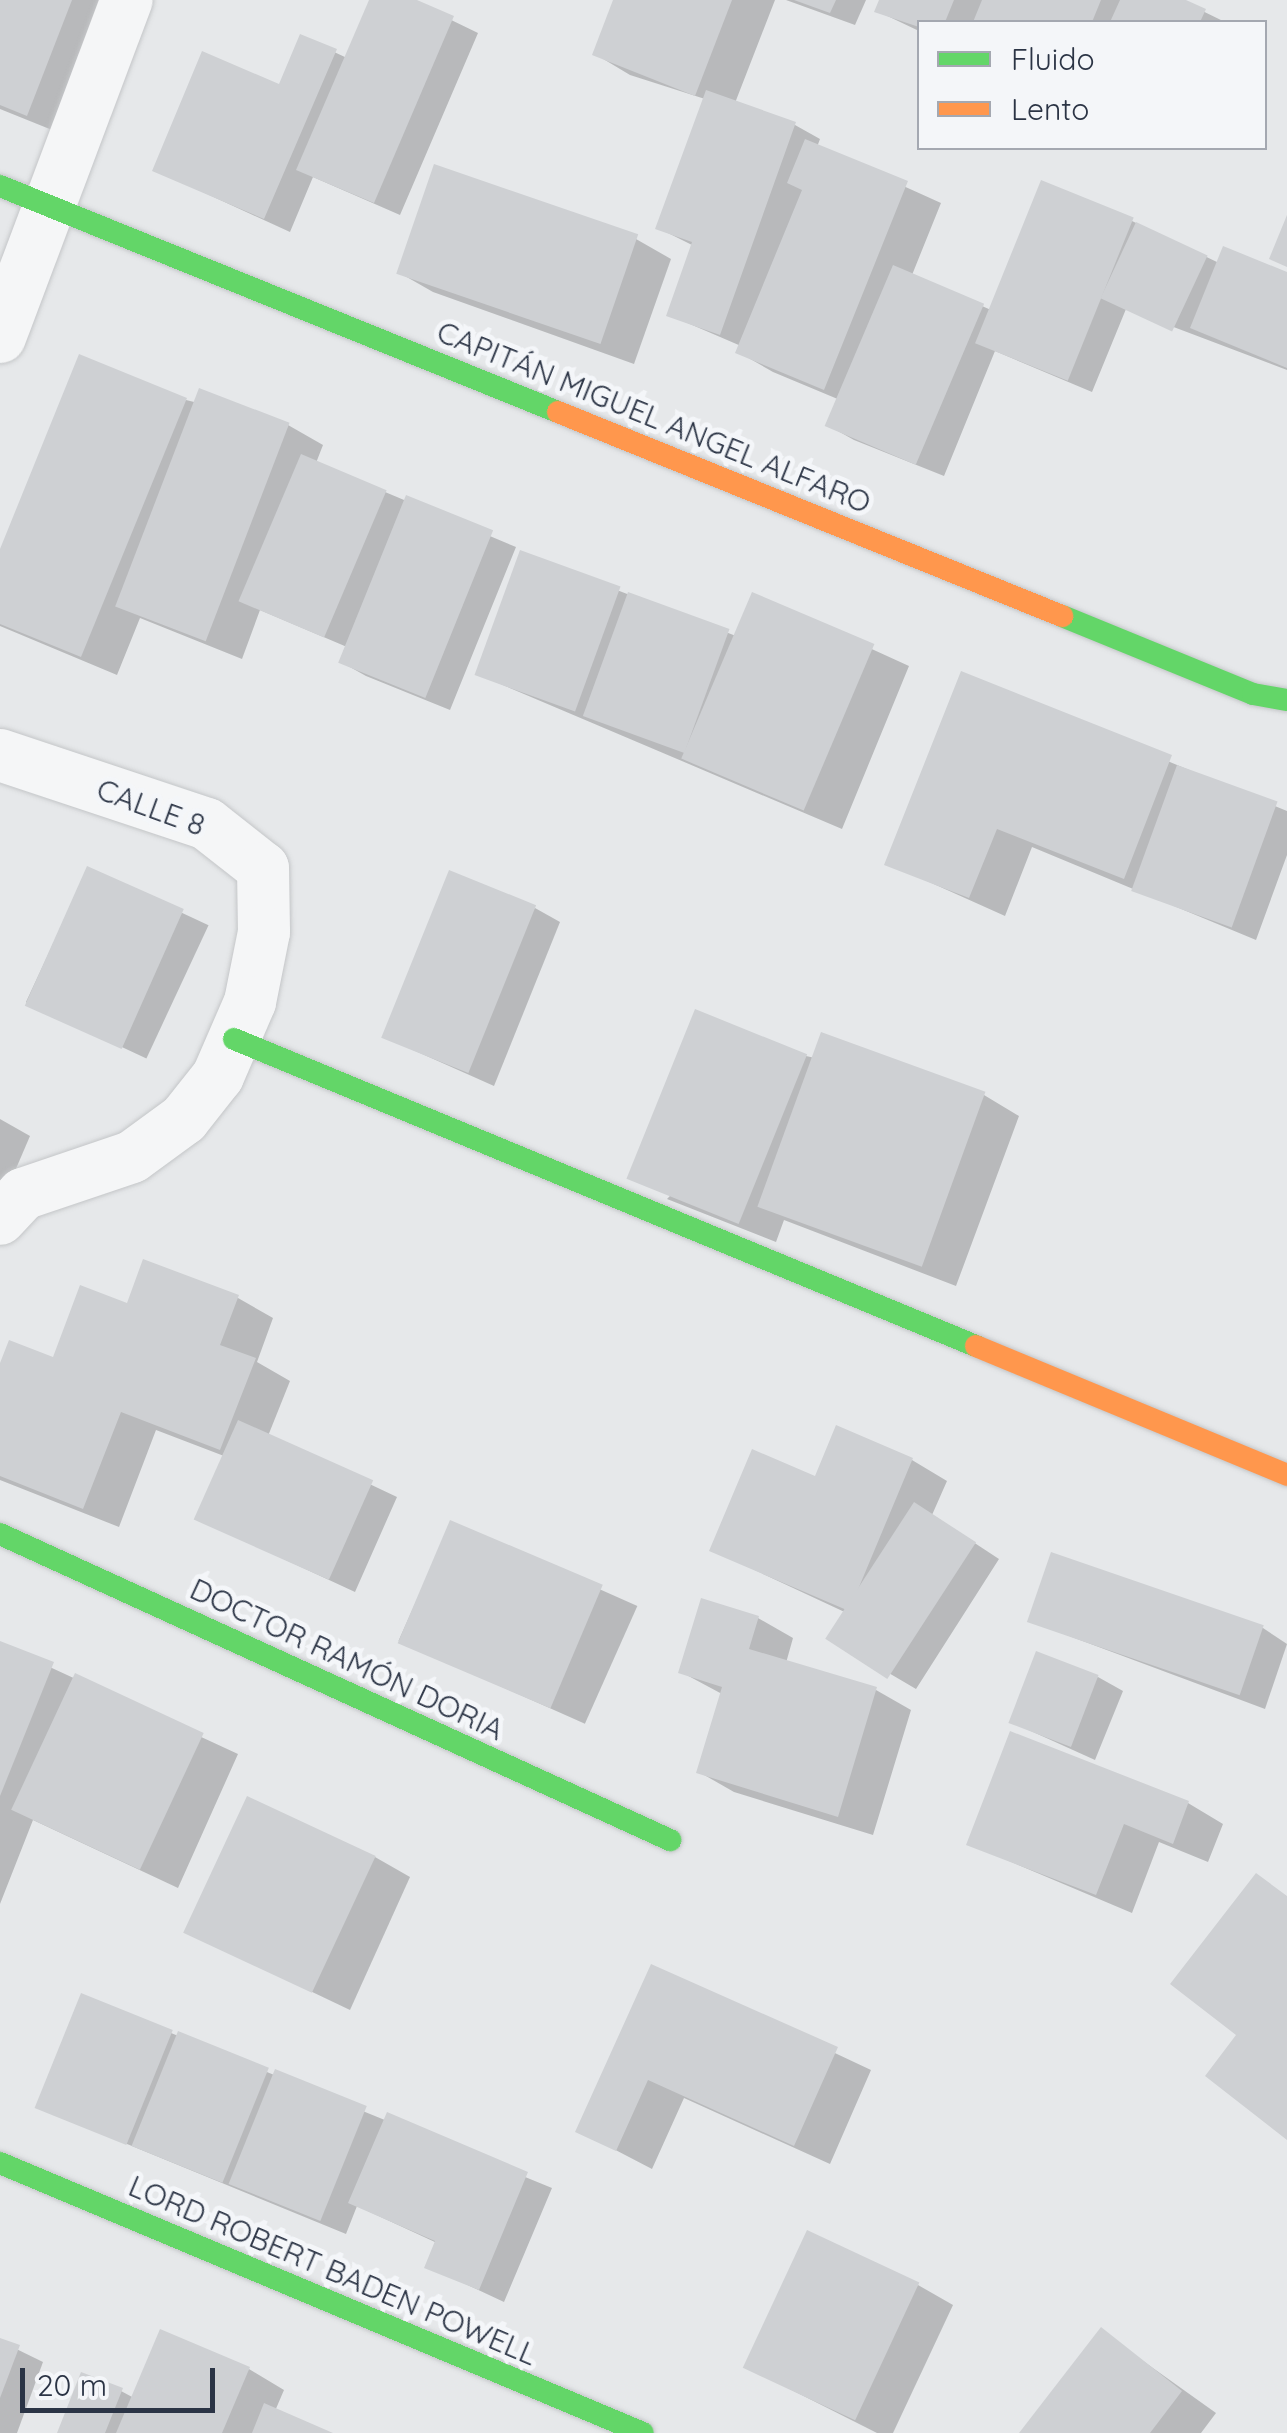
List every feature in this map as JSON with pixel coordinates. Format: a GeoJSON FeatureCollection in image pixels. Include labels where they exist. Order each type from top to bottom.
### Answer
{"type":"FeatureCollection","features":[{"type":"Feature","properties":{"kind":"street"},"geometry":{"type":"LineString","coordinates":[[0,337],[22,196],[127,0]]}},
{"type":"Feature","properties":{"kind":"street","name":"CAPITÁN MIGUEL ANGEL ALFARO"},"geometry":{"type":"LineString","coordinates":[[22,196],[1253,694],[1287,700]]}},
{"type":"Feature","properties":{"kind":"street","name":"CALLE 8"},"geometry":{"type":"LineString","coordinates":[[0,754],[207,824],[263,868],[264,932],[250,1002],[218,1076],[184,1119],[145,1148],[11,1206]]}},
{"type":"Feature","properties":{"kind":"street"},"geometry":{"type":"LineString","coordinates":[[234,1039],[1287,1475]]}},
{"type":"Feature","properties":{"kind":"street","name":"DOCTOR RAMÓN DORIA"},"geometry":{"type":"LineString","coordinates":[[0,1534],[670,1840]]}},
{"type":"Feature","properties":{"kind":"street","name":"LORD ROBERT BADEN POWELL"},"geometry":{"type":"LineString","coordinates":[[0,2163],[643,2433]]}},
{"type":"Feature","properties":{"kind":"building"},"geometry":{"type":"Polygon","coordinates":[[[0,0],[72,0],[27,116],[0,105],[0,0]]]}},
{"type":"Feature","properties":{"kind":"building"},"geometry":{"type":"Polygon","coordinates":[[[369,0],[417,0],[454,16],[374,203],[296,170],[369,0]]]}},
{"type":"Feature","properties":{"kind":"building"},"geometry":{"type":"Polygon","coordinates":[[[613,0],[732,0],[695,96],[592,55],[613,0]]]}},
{"type":"Feature","properties":{"kind":"building"},"geometry":{"type":"Polygon","coordinates":[[[794,0],[836,0],[830,13],[794,0]]]}},
{"type":"Feature","properties":{"kind":"building"},"geometry":{"type":"Polygon","coordinates":[[[879,0],[954,0],[946,20],[917,20],[917,26],[874,12],[879,0]]]}},
{"type":"Feature","properties":{"kind":"building"},"geometry":{"type":"Polygon","coordinates":[[[982,0],[1101,0],[1093,20],[974,20],[982,0]]]}},
{"type":"Feature","properties":{"kind":"building"},"geometry":{"type":"Polygon","coordinates":[[[1120,0],[1186,0],[1206,9],[1201,20],[1111,20],[1120,0]]]}},
{"type":"Feature","properties":{"kind":"building"},"geometry":{"type":"Polygon","coordinates":[[[300,34],[337,49],[264,219],[152,171],[202,51],[279,84],[300,34]]]}},
{"type":"Feature","properties":{"kind":"building"},"geometry":{"type":"Polygon","coordinates":[[[706,90],[796,122],[720,335],[666,316],[692,242],[655,229],[706,90]]]}},
{"type":"Feature","properties":{"kind":"building"},"geometry":{"type":"Polygon","coordinates":[[[805,139],[908,181],[824,390],[735,353],[802,190],[787,183],[805,139]]]}},
{"type":"Feature","properties":{"kind":"building"},"geometry":{"type":"Polygon","coordinates":[[[434,164],[638,234],[600,344],[396,274],[434,164]]]}},
{"type":"Feature","properties":{"kind":"building"},"geometry":{"type":"Polygon","coordinates":[[[1041,180],[1134,217],[1068,381],[975,343],[1041,180]]]}},
{"type":"Feature","properties":{"kind":"building"},"geometry":{"type":"Polygon","coordinates":[[[1287,215],[1287,267],[1269,259],[1287,215]]]}},
{"type":"Feature","properties":{"kind":"building"},"geometry":{"type":"Polygon","coordinates":[[[1136,222],[1208,255],[1172,332],[1101,298],[1136,222]]]}},
{"type":"Feature","properties":{"kind":"building"},"geometry":{"type":"Polygon","coordinates":[[[1223,246],[1287,272],[1287,368],[1190,328],[1223,246]]]}},
{"type":"Feature","properties":{"kind":"building"},"geometry":{"type":"Polygon","coordinates":[[[893,265],[984,304],[916,465],[825,426],[893,265]]]}},
{"type":"Feature","properties":{"kind":"building"},"geometry":{"type":"Polygon","coordinates":[[[79,354],[187,398],[81,657],[0,624],[0,549],[79,354]]]}},
{"type":"Feature","properties":{"kind":"building"},"geometry":{"type":"Polygon","coordinates":[[[199,388],[290,423],[206,641],[115,606],[199,388]]]}},
{"type":"Feature","properties":{"kind":"building"},"geometry":{"type":"Polygon","coordinates":[[[301,454],[387,490],[324,638],[238,601],[301,454]]]}},
{"type":"Feature","properties":{"kind":"building"},"geometry":{"type":"Polygon","coordinates":[[[406,495],[493,530],[425,698],[338,663],[406,495]]]}},
{"type":"Feature","properties":{"kind":"building"},"geometry":{"type":"Polygon","coordinates":[[[520,550],[621,587],[575,712],[475,675],[520,550]]]}},
{"type":"Feature","properties":{"kind":"building"},"geometry":{"type":"Polygon","coordinates":[[[628,592],[729,629],[684,753],[583,716],[628,592]]]}},
{"type":"Feature","properties":{"kind":"building"},"geometry":{"type":"Polygon","coordinates":[[[752,592],[874,644],[804,811],[681,759],[752,592]]]}},
{"type":"Feature","properties":{"kind":"building"},"geometry":{"type":"Polygon","coordinates":[[[961,671],[1172,755],[1124,879],[997,829],[969,898],[884,865],[961,671]]]}},
{"type":"Feature","properties":{"kind":"building"},"geometry":{"type":"Polygon","coordinates":[[[1177,765],[1278,802],[1232,928],[1131,891],[1177,765]]]}},
{"type":"Feature","properties":{"kind":"building"},"geometry":{"type":"Polygon","coordinates":[[[87,866],[184,909],[122,1049],[25,1006],[87,866]]]}},
{"type":"Feature","properties":{"kind":"building"},"geometry":{"type":"Polygon","coordinates":[[[449,870],[536,905],[468,1073],[381,1038],[449,870]]]}},
{"type":"Feature","properties":{"kind":"building"},"geometry":{"type":"Polygon","coordinates":[[[695,1009],[807,1054],[739,1224],[626,1179],[695,1009]]]}},
{"type":"Feature","properties":{"kind":"building"},"geometry":{"type":"Polygon","coordinates":[[[821,1032],[985,1092],[922,1267],[757,1207],[821,1032]]]}},
{"type":"Feature","properties":{"kind":"building"},"geometry":{"type":"Polygon","coordinates":[[[143,1259],[239,1295],[220,1345],[256,1358],[220,1450],[121,1412],[83,1509],[0,1476],[0,1363],[9,1340],[53,1357],[80,1285],[127,1303],[143,1259]]]}},
{"type":"Feature","properties":{"kind":"building"},"geometry":{"type":"Polygon","coordinates":[[[238,1420],[373,1480],[329,1580],[194,1520],[238,1420]]]}},
{"type":"Feature","properties":{"kind":"building"},"geometry":{"type":"Polygon","coordinates":[[[836,1425],[913,1458],[849,1611],[709,1551],[752,1449],[815,1476],[836,1425]]]}},
{"type":"Feature","properties":{"kind":"building"},"geometry":{"type":"Polygon","coordinates":[[[914,1502],[976,1542],[887,1679],[825,1639],[914,1502]]]}},
{"type":"Feature","properties":{"kind":"building"},"geometry":{"type":"Polygon","coordinates":[[[450,1520],[603,1585],[550,1708],[398,1643],[450,1520]]]}},
{"type":"Feature","properties":{"kind":"building"},"geometry":{"type":"Polygon","coordinates":[[[1051,1552],[1264,1625],[1240,1695],[1027,1622],[1051,1552]]]}},
{"type":"Feature","properties":{"kind":"building"},"geometry":{"type":"Polygon","coordinates":[[[701,1598],[759,1616],[749,1649],[877,1687],[838,1817],[696,1773],[722,1687],[678,1673],[701,1598]]]}},
{"type":"Feature","properties":{"kind":"building"},"geometry":{"type":"Polygon","coordinates":[[[0,1641],[54,1662],[0,1796],[0,1641]]]}},
{"type":"Feature","properties":{"kind":"building"},"geometry":{"type":"Polygon","coordinates":[[[1036,1651],[1099,1675],[1071,1747],[1008,1723],[1036,1651]]]}},
{"type":"Feature","properties":{"kind":"building"},"geometry":{"type":"Polygon","coordinates":[[[75,1673],[204,1733],[140,1870],[11,1810],[75,1673]]]}},
{"type":"Feature","properties":{"kind":"building"},"geometry":{"type":"Polygon","coordinates":[[[1010,1731],[1189,1801],[1173,1844],[1124,1824],[1096,1895],[966,1845],[1010,1731]]]}},
{"type":"Feature","properties":{"kind":"building"},"geometry":{"type":"Polygon","coordinates":[[[247,1796],[376,1856],[312,1993],[183,1933],[247,1796]]]}},
{"type":"Feature","properties":{"kind":"building"},"geometry":{"type":"Polygon","coordinates":[[[1256,1873],[1287,1896],[1287,2140],[1205,2076],[1236,2035],[1170,1984],[1256,1873]]]}},
{"type":"Feature","properties":{"kind":"building"},"geometry":{"type":"Polygon","coordinates":[[[651,1964],[838,2047],[794,2146],[648,2080],[616,2151],[575,2132],[651,1964]]]}},
{"type":"Feature","properties":{"kind":"building"},"geometry":{"type":"Polygon","coordinates":[[[81,1993],[173,2030],[126,2145],[35,2108],[81,1993]]]}},
{"type":"Feature","properties":{"kind":"building"},"geometry":{"type":"Polygon","coordinates":[[[178,2031],[269,2068],[222,2183],[132,2146],[178,2031]]]}},
{"type":"Feature","properties":{"kind":"building"},"geometry":{"type":"Polygon","coordinates":[[[275,2069],[367,2106],[320,2221],[229,2184],[275,2069]]]}},
{"type":"Feature","properties":{"kind":"building"},"geometry":{"type":"Polygon","coordinates":[[[387,2112],[528,2172],[479,2290],[424,2268],[435,2241],[348,2203],[387,2112]]]}},
{"type":"Feature","properties":{"kind":"building"},"geometry":{"type":"Polygon","coordinates":[[[807,2230],[919,2282],[855,2420],[743,2368],[807,2230]]]}},
{"type":"Feature","properties":{"kind":"building"},"geometry":{"type":"Polygon","coordinates":[[[1101,2327],[1182,2391],[1150,2433],[1019,2433],[1101,2327]]]}},
{"type":"Feature","properties":{"kind":"building"},"geometry":{"type":"Polygon","coordinates":[[[160,2329],[250,2367],[222,2433],[116,2433],[160,2329]]]}},
{"type":"Feature","properties":{"kind":"building"},"geometry":{"type":"Polygon","coordinates":[[[0,2338],[20,2345],[0,2398],[0,2338]]]}},
{"type":"Feature","properties":{"kind":"building"},"geometry":{"type":"Polygon","coordinates":[[[81,2372],[123,2388],[105,2433],[57,2433],[81,2372]]]}},
{"type":"Feature","properties":{"kind":"building"},"geometry":{"type":"Polygon","coordinates":[[[264,2403],[333,2433],[252,2433],[264,2403]]]}},
{"type":"Feature","properties":{"kind":"traffic: fast"},"geometry":{"type":"LineString","coordinates":[[0,186],[558,412]]}},
{"type":"Feature","properties":{"kind":"traffic: fast"},"geometry":{"type":"LineString","coordinates":[[1062,616],[1253,694],[1287,700]]}},
{"type":"Feature","properties":{"kind":"traffic: fast"},"geometry":{"type":"LineString","coordinates":[[234,1039],[976,1346]]}},
{"type":"Feature","properties":{"kind":"traffic: fast"},"geometry":{"type":"LineString","coordinates":[[0,1534],[670,1840]]}},
{"type":"Feature","properties":{"kind":"traffic: fast"},"geometry":{"type":"LineString","coordinates":[[0,2163],[643,2433]]}},
{"type":"Feature","properties":{"kind":"traffic: slow"},"geometry":{"type":"LineString","coordinates":[[558,412],[1062,616]]}},
{"type":"Feature","properties":{"kind":"traffic: slow"},"geometry":{"type":"LineString","coordinates":[[976,1346],[1287,1475]]}}]}
